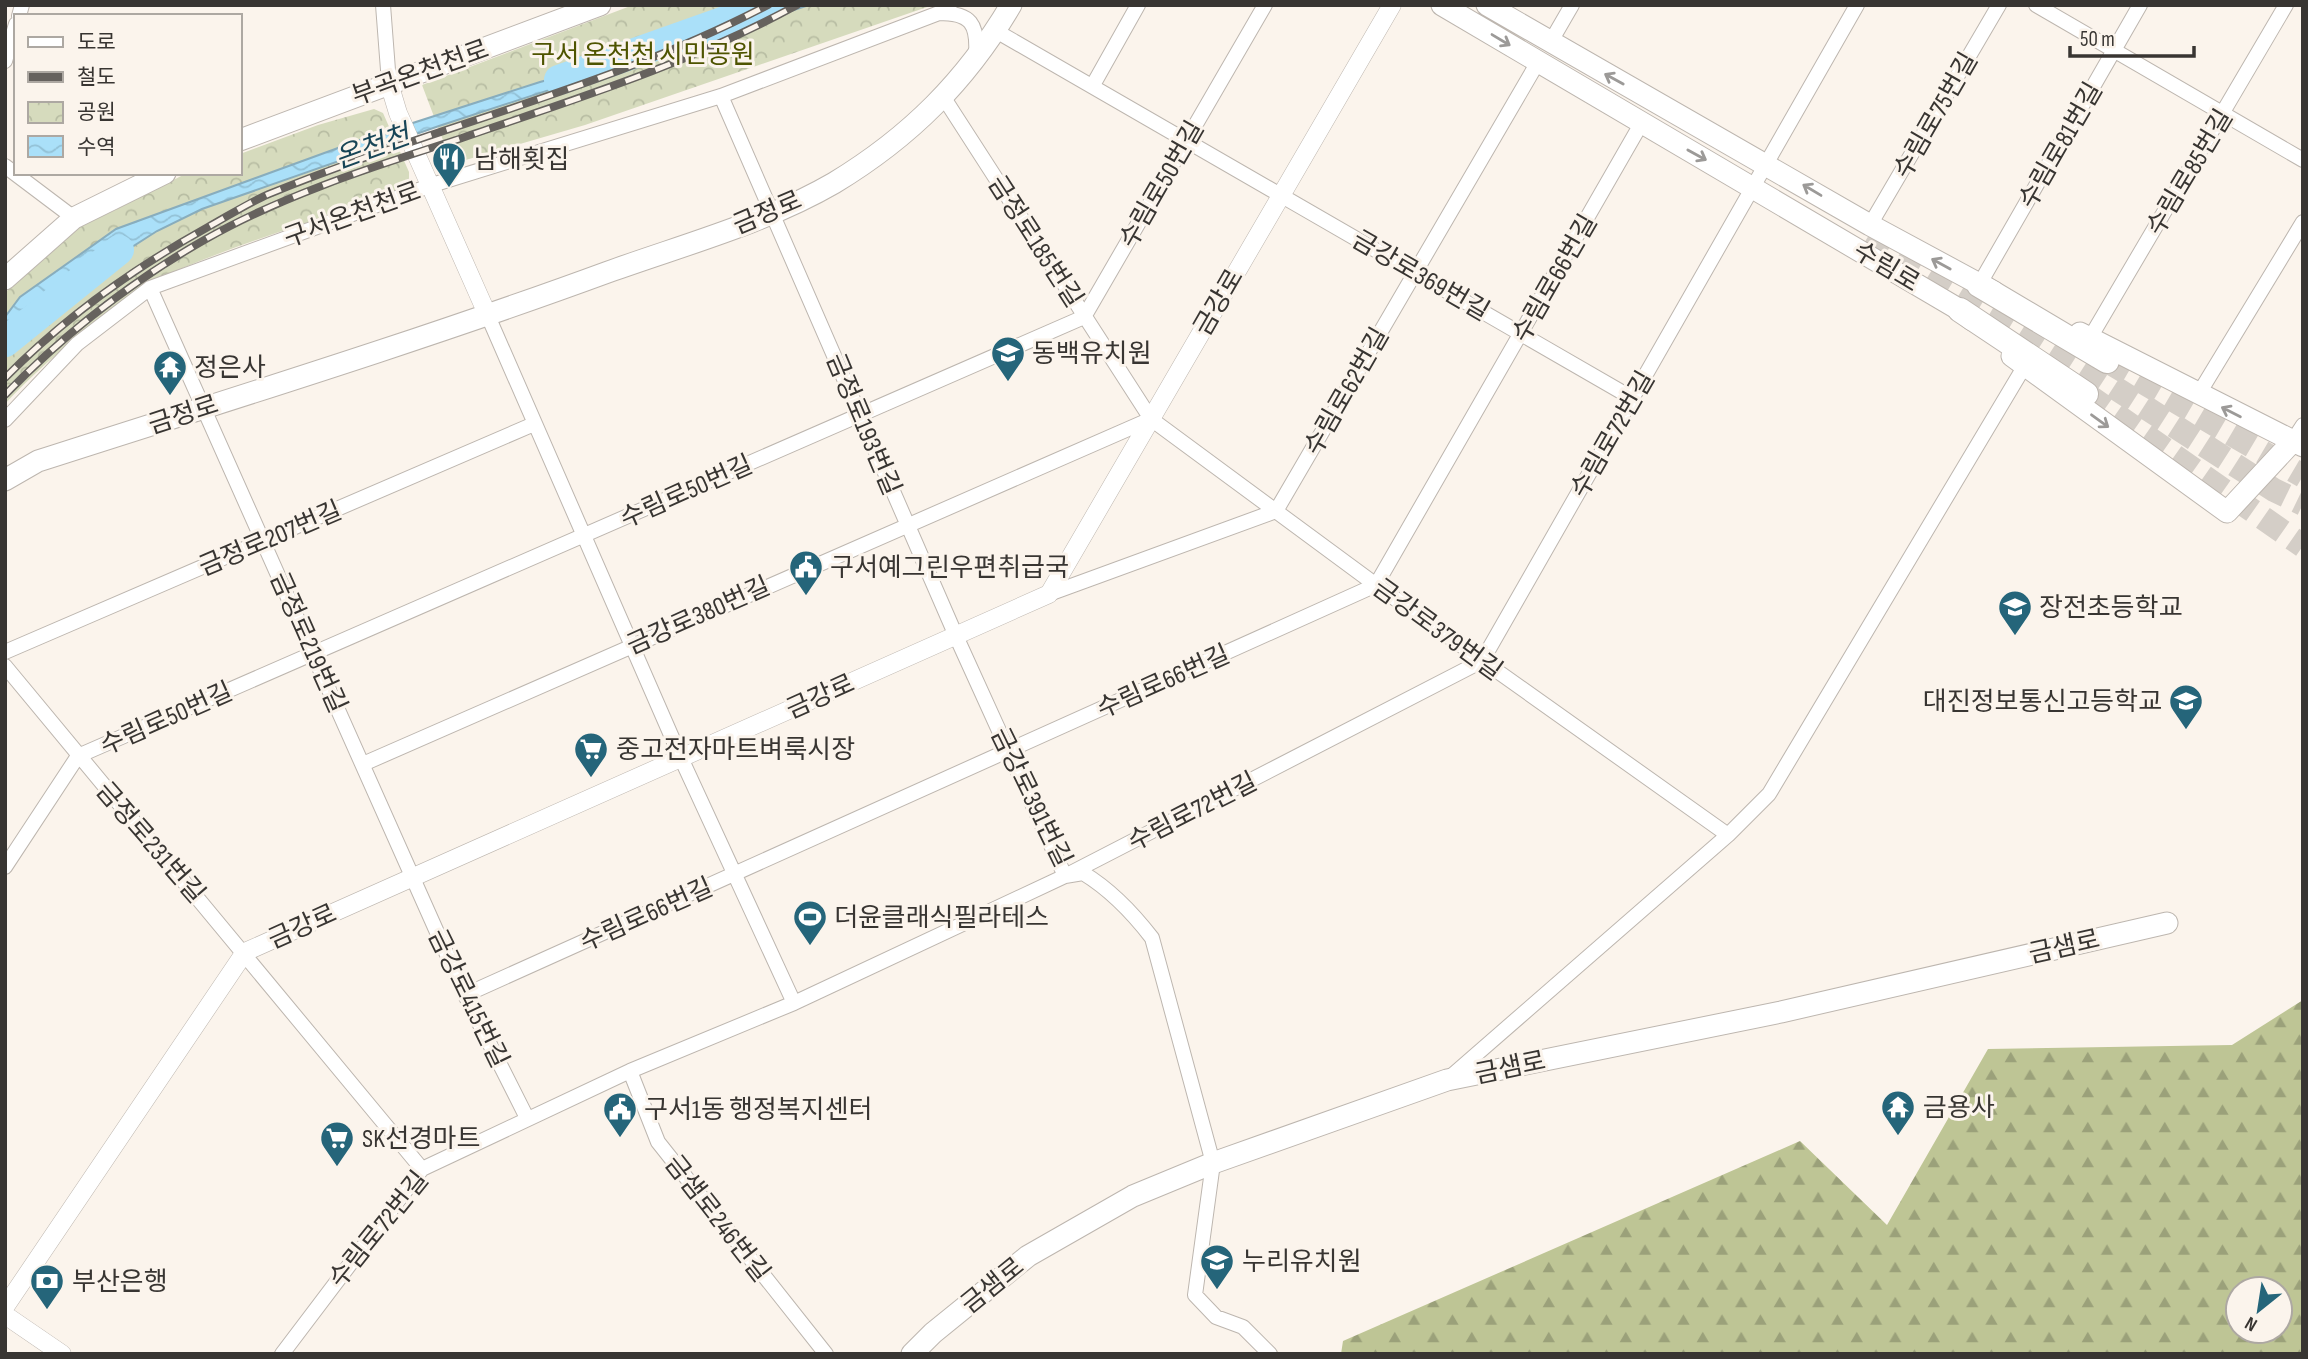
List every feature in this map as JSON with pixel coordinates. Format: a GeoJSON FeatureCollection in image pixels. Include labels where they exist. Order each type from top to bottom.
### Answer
{"type":"FeatureCollection","features":[{"type":"Feature","properties":{"kind":"highway"},"geometry":{"type":"LineString","coordinates":[[1979,285],[2108,361]]}},
{"type":"Feature","properties":{"kind":"highway"},"geometry":{"type":"LineString","coordinates":[[1960,310],[2032,365],[2086,394]]}},
{"type":"Feature","properties":{"kind":"main road","name":"부곡온천천로"},"geometry":{"type":"LineString","coordinates":[[242,139],[600,5]]}},
{"type":"Feature","properties":{"kind":"main road","name":"금정로"},"geometry":{"type":"LineString","coordinates":[[5,465],[37,461],[488,316],[773,212],[833,183],[887,146],[944,98],[976,60],[1011,5]]}},
{"type":"Feature","properties":{"kind":"main road","name":"수림로"},"geometry":{"type":"LineString","coordinates":[[1442,5],[1641,124],[1754,186],[1960,310]]}},
{"type":"Feature","properties":{"kind":"main road","name":"수림로"},"geometry":{"type":"LineString","coordinates":[[1487,5],[1979,285],[2090,338],[2197,395],[2299,438],[2227,512],[2032,365]]}},
{"type":"Feature","properties":{"kind":"main road"},"geometry":{"type":"LineString","coordinates":[[5,279],[75,218],[162,175]]}},
{"type":"Feature","properties":{"kind":"main road","name":"금정로"},"geometry":{"type":"LineString","coordinates":[[5,480],[37,461]]}},
{"type":"Feature","properties":{"kind":"main road","name":"금샘로"},"geometry":{"type":"LineString","coordinates":[[912,1354],[1028,1256],[1133,1196],[1213,1163],[1447,1080],[1781,1012],[2167,923]]}},
{"type":"Feature","properties":{"kind":"street"},"geometry":{"type":"LineString","coordinates":[[383,5],[389,83],[398,113],[430,180],[681,758],[794,1003]]}},
{"type":"Feature","properties":{"kind":"street"},"geometry":{"type":"LineString","coordinates":[[1093,85],[1138,5]]}},
{"type":"Feature","properties":{"kind":"street","name":"수림로50번길"},"geometry":{"type":"LineString","coordinates":[[5,867],[78,756],[1084,317],[1265,5]]}},
{"type":"Feature","properties":{"kind":"street","name":"금강로"},"geometry":{"type":"LineString","coordinates":[[5,1307],[245,952],[1049,594],[1392,5]]}},
{"type":"Feature","properties":{"kind":"street"},"geometry":{"type":"LineString","coordinates":[[1550,43],[1572,5]]}},
{"type":"Feature","properties":{"kind":"street","name":"수림로72번길"},"geometry":{"type":"LineString","coordinates":[[282,1354],[422,1169],[630,1071],[794,1003],[1065,876],[1482,661],[1857,5]]}},
{"type":"Feature","properties":{"kind":"street","name":"수림로75번길"},"geometry":{"type":"LineString","coordinates":[[1870,225],[1999,5]]}},
{"type":"Feature","properties":{"kind":"street"},"geometry":{"type":"LineString","coordinates":[[2036,5],[2303,160]]}},
{"type":"Feature","properties":{"kind":"street","name":"수림로81번길"},"geometry":{"type":"LineString","coordinates":[[1979,285],[2140,5]]}},
{"type":"Feature","properties":{"kind":"street","name":"수림로85번길"},"geometry":{"type":"LineString","coordinates":[[2090,338],[2286,5]]}},
{"type":"Feature","properties":{"kind":"street","name":"구서온천천로"},"geometry":{"type":"LineString","coordinates":[[5,419],[77,344],[150,288],[430,180],[721,96],[945,9],[971,22],[978,37],[976,60]]}},
{"type":"Feature","properties":{"kind":"street"},"geometry":{"type":"LineString","coordinates":[[5,61],[14,31]]}},
{"type":"Feature","properties":{"kind":"street"},"geometry":{"type":"LineString","coordinates":[[996,31],[1282,194]]}},
{"type":"Feature","properties":{"kind":"street","name":"수림로62번길"},"geometry":{"type":"LineString","coordinates":[[1276,511],[1538,62]]}},
{"type":"Feature","properties":{"kind":"street","name":"금정로193번길"},"geometry":{"type":"LineString","coordinates":[[721,96],[956,636]]}},
{"type":"Feature","properties":{"kind":"street","name":"금정로185번길"},"geometry":{"type":"LineString","coordinates":[[944,98],[1151,419]]}},
{"type":"Feature","properties":{"kind":"street","name":"수림로66번길"},"geometry":{"type":"LineString","coordinates":[[465,995],[1376,585],[1641,124]]}},
{"type":"Feature","properties":{"kind":"street"},"geometry":{"type":"LineString","coordinates":[[17,175],[75,218]]}},
{"type":"Feature","properties":{"kind":"street","name":"금강로369번길"},"geometry":{"type":"LineString","coordinates":[[1282,194],[1632,398]]}},
{"type":"Feature","properties":{"kind":"street"},"geometry":{"type":"LineString","coordinates":[[2197,395],[2303,222]]}},
{"type":"Feature","properties":{"kind":"street","name":"금정로219번길"},"geometry":{"type":"LineString","coordinates":[[150,288],[412,877]]}},
{"type":"Feature","properties":{"kind":"street"},"geometry":{"type":"LineString","coordinates":[[1447,1080],[1728,835],[1769,794],[2032,365]]}},
{"type":"Feature","properties":{"kind":"street","name":"금강로379번길"},"geometry":{"type":"LineString","coordinates":[[1151,419],[1376,585],[1728,835]]}},
{"type":"Feature","properties":{"kind":"street","name":"금강로380번길"},"geometry":{"type":"LineString","coordinates":[[363,764],[907,523],[1151,419]]}},
{"type":"Feature","properties":{"kind":"street","name":"금정로207번길"},"geometry":{"type":"LineString","coordinates":[[5,652],[534,424]]}},
{"type":"Feature","properties":{"kind":"street"},"geometry":{"type":"LineString","coordinates":[[1049,594],[1276,511]]}},
{"type":"Feature","properties":{"kind":"street","name":"금강로391번길"},"geometry":{"type":"LineString","coordinates":[[956,636],[1065,876],[1083,873],[1104,886],[1135,916],[1152,938],[1213,1163]]}},
{"type":"Feature","properties":{"kind":"street","name":"금정로231번길"},"geometry":{"type":"LineString","coordinates":[[5,666],[245,952],[422,1169]]}},
{"type":"Feature","properties":{"kind":"street","name":"금강로415번길"},"geometry":{"type":"LineString","coordinates":[[412,877],[465,995],[527,1118]]}},
{"type":"Feature","properties":{"kind":"street","name":"금샘로246번길"},"geometry":{"type":"LineString","coordinates":[[630,1071],[658,1142],[826,1354]]}},
{"type":"Feature","properties":{"kind":"street"},"geometry":{"type":"LineString","coordinates":[[1213,1163],[1195,1295],[1216,1317],[1243,1327],[1269,1354]]}},
{"type":"Feature","properties":{"kind":"street"},"geometry":{"type":"LineString","coordinates":[[5,1315],[62,1354]]}},
{"type":"Feature","properties":{"kind":"green space","name":"구서 온천천 시민공원"},"geometry":{"type":"Polygon","coordinates":[[[633,5],[933,5],[585,125],[452,164],[422,85],[633,5]]]}},
{"type":"Feature","properties":{"kind":"green space"},"geometry":{"type":"Polygon","coordinates":[[[374,109],[383,113],[409,172],[409,186],[235,248],[156,281],[86,330],[5,404],[5,294],[15,280],[73,226],[113,211],[183,175],[242,175],[242,153],[318,125],[374,109]]]}},
{"type":"Feature","properties":{"kind":"green space"},"geometry":{"type":"Polygon","coordinates":[[[2303,1000],[2303,1354],[1341,1354],[1343,1341],[1800,1141],[1887,1225],[1988,1049],[2232,1045],[2303,1000]]]}},
{"type":"Feature","properties":{"kind":"water","name":"온천천"},"geometry":{"type":"Polygon","coordinates":[[[784,5],[809,5],[439,126],[202,209],[157,231],[57,295],[5,350],[5,317],[20,297],[116,229],[360,140],[540,82],[726,32],[784,5]]]}},
{"type":"Feature","properties":{"kind":"waterway","name":"온천천"},"geometry":{"type":"LineString","coordinates":[[559,80],[770,5]]}},
{"type":"Feature","properties":{"kind":"waterway","name":"온천천"},"geometry":{"type":"LineString","coordinates":[[5,342],[119,250]]}},
{"type":"Feature","properties":{"kind":"tunnel"},"geometry":{"type":"LineString","coordinates":[[1869,235],[2014,323],[2274,490],[2303,504]]}},
{"type":"Feature","properties":{"kind":"tunnel"},"geometry":{"type":"LineString","coordinates":[[2107,361],[2303,476]]}},
{"type":"Feature","properties":{"kind":"tunnel"},"geometry":{"type":"LineString","coordinates":[[2086,394],[2303,546]]}},
{"type":"Feature","properties":{"kind":"railway"},"geometry":{"type":"LineString","coordinates":[[5,378],[52,334],[101,295],[180,243],[261,198],[394,147],[647,60],[768,5]]}},
{"type":"Feature","properties":{"kind":"railway"},"geometry":{"type":"LineString","coordinates":[[5,395],[75,330],[125,291],[179,255],[236,223],[331,182],[632,79],[716,45],[797,5]]}},
{"type":"Feature","properties":{"kind":"place","name":"남해횟집"},"geometry":{"type":"Point","coordinates":[449,189]}},
{"type":"Feature","properties":{"kind":"place","name":"동백유치원"},"geometry":{"type":"Point","coordinates":[1008,383]}},
{"type":"Feature","properties":{"kind":"place","name":"정은사"},"geometry":{"type":"Point","coordinates":[170,397]}},
{"type":"Feature","properties":{"kind":"place","name":"구서예그린우편취급국"},"geometry":{"type":"Point","coordinates":[806,597]}},
{"type":"Feature","properties":{"kind":"place","name":"장전초등학교"},"geometry":{"type":"Point","coordinates":[2015,637]}},
{"type":"Feature","properties":{"kind":"place","name":"대진정보통신고등학교"},"geometry":{"type":"Point","coordinates":[2186,731]}},
{"type":"Feature","properties":{"kind":"place","name":"중고전자마트벼룩시장"},"geometry":{"type":"Point","coordinates":[591,779]}},
{"type":"Feature","properties":{"kind":"place","name":"더윤클래식필라테스"},"geometry":{"type":"Point","coordinates":[810,947]}},
{"type":"Feature","properties":{"kind":"place","name":"금용사"},"geometry":{"type":"Point","coordinates":[1898,1137]}},
{"type":"Feature","properties":{"kind":"place","name":"구서1동 행정복지센터"},"geometry":{"type":"Point","coordinates":[620,1139]}},
{"type":"Feature","properties":{"kind":"place","name":"SK선경마트"},"geometry":{"type":"Point","coordinates":[337,1168]}},
{"type":"Feature","properties":{"kind":"place","name":"누리유치원"},"geometry":{"type":"Point","coordinates":[1217,1291]}},
{"type":"Feature","properties":{"kind":"place","name":"부산은행"},"geometry":{"type":"Point","coordinates":[47,1311]}}]}
